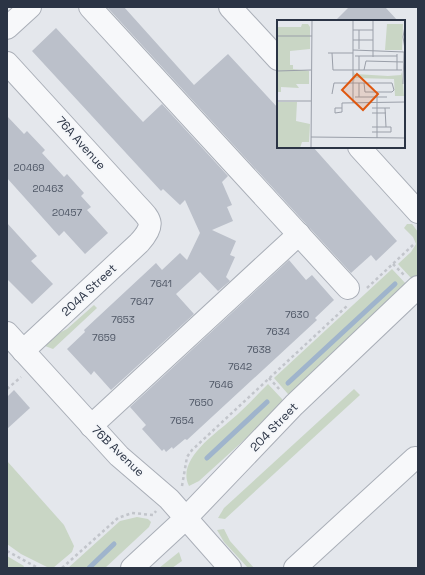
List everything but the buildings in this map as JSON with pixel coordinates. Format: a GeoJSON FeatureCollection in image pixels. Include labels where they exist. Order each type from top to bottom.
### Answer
{"type":"FeatureCollection","features":[{"type":"Feature","properties":{"kind":"street"},"geometry":{"type":"LineString","coordinates":[[7,28],[30,7]]}},
{"type":"Feature","properties":{"kind":"street"},"geometry":{"type":"LineString","coordinates":[[90,7],[354,294]]}},
{"type":"Feature","properties":{"kind":"street"},"geometry":{"type":"LineString","coordinates":[[230,7],[277,58]]}},
{"type":"Feature","properties":{"kind":"street","name":"76A Avenue"},"geometry":{"type":"LineString","coordinates":[[7,63],[148,217],[151,226]]}},
{"type":"Feature","properties":{"kind":"street"},"geometry":{"type":"LineString","coordinates":[[359,148],[418,212]]}},
{"type":"Feature","properties":{"kind":"street","name":"204A Street"},"geometry":{"type":"LineString","coordinates":[[23,351],[139,243],[149,232],[151,226]]}},
{"type":"Feature","properties":{"kind":"street"},"geometry":{"type":"LineString","coordinates":[[91,426],[298,234]]}},
{"type":"Feature","properties":{"kind":"street","name":"204 Street"},"geometry":{"type":"LineString","coordinates":[[132,568],[185,519],[294,405],[418,287]]}},
{"type":"Feature","properties":{"kind":"street","name":"76B Avenue"},"geometry":{"type":"LineString","coordinates":[[7,333],[119,456],[163,493],[230,568]]}},
{"type":"Feature","properties":{"kind":"street"},"geometry":{"type":"LineString","coordinates":[[295,568],[415,458]]}},
{"type":"Feature","properties":{"kind":"path"},"geometry":{"type":"LineString","coordinates":[[182,487],[187,458],[192,450],[354,294],[413,245]]}},
{"type":"Feature","properties":{"kind":"path"},"geometry":{"type":"LineString","coordinates":[[7,389],[23,375]]}},
{"type":"Feature","properties":{"kind":"path"},"geometry":{"type":"LineString","coordinates":[[62,568],[118,518],[132,513],[153,515]]}},
{"type":"Feature","properties":{"kind":"path"},"geometry":{"type":"LineString","coordinates":[[7,551],[38,568]]}},
{"type":"Feature","properties":{"kind":"green space"},"geometry":{"type":"Polygon","coordinates":[[[407,224],[412,224],[418,232],[418,279],[412,279],[398,264],[411,252],[416,244],[413,237],[404,228],[407,224]]]}},
{"type":"Feature","properties":{"kind":"green space"},"geometry":{"type":"Polygon","coordinates":[[[392,269],[407,285],[293,395],[288,394],[274,378],[392,269]]]}},
{"type":"Feature","properties":{"kind":"green space"},"geometry":{"type":"Polygon","coordinates":[[[94,305],[97,308],[53,349],[45,346],[53,336],[67,329],[94,305]]]}},
{"type":"Feature","properties":{"kind":"green space"},"geometry":{"type":"Polygon","coordinates":[[[268,384],[282,399],[284,404],[199,481],[189,486],[186,476],[192,457],[207,440],[241,411],[268,384]]]}},
{"type":"Feature","properties":{"kind":"green space"},"geometry":{"type":"Polygon","coordinates":[[[354,389],[360,395],[225,519],[218,518],[224,508],[354,389]]]}},
{"type":"Feature","properties":{"kind":"green space"},"geometry":{"type":"Polygon","coordinates":[[[7,461],[64,525],[74,546],[72,552],[53,568],[49,568],[21,554],[7,544],[7,461]]]}},
{"type":"Feature","properties":{"kind":"green space"},"geometry":{"type":"Polygon","coordinates":[[[137,517],[148,519],[151,522],[149,527],[105,568],[68,568],[120,521],[137,517]]]}},
{"type":"Feature","properties":{"kind":"green space"},"geometry":{"type":"Polygon","coordinates":[[[224,529],[230,541],[254,568],[248,568],[224,542],[217,530],[224,529]]]}},
{"type":"Feature","properties":{"kind":"green space"},"geometry":{"type":"Polygon","coordinates":[[[179,552],[182,561],[172,568],[159,568],[179,552]]]}},
{"type":"Feature","properties":{"kind":"green space"},"geometry":{"type":"Polygon","coordinates":[[[7,556],[24,566],[23,568],[7,568],[7,556]]]}},
{"type":"Feature","properties":{"kind":"waterway"},"geometry":{"type":"LineString","coordinates":[[288,383],[395,284]]}},
{"type":"Feature","properties":{"kind":"waterway"},"geometry":{"type":"LineString","coordinates":[[207,458],[267,402]]}},
{"type":"Feature","properties":{"kind":"waterway"},"geometry":{"type":"LineString","coordinates":[[89,568],[114,544]]}}]}
